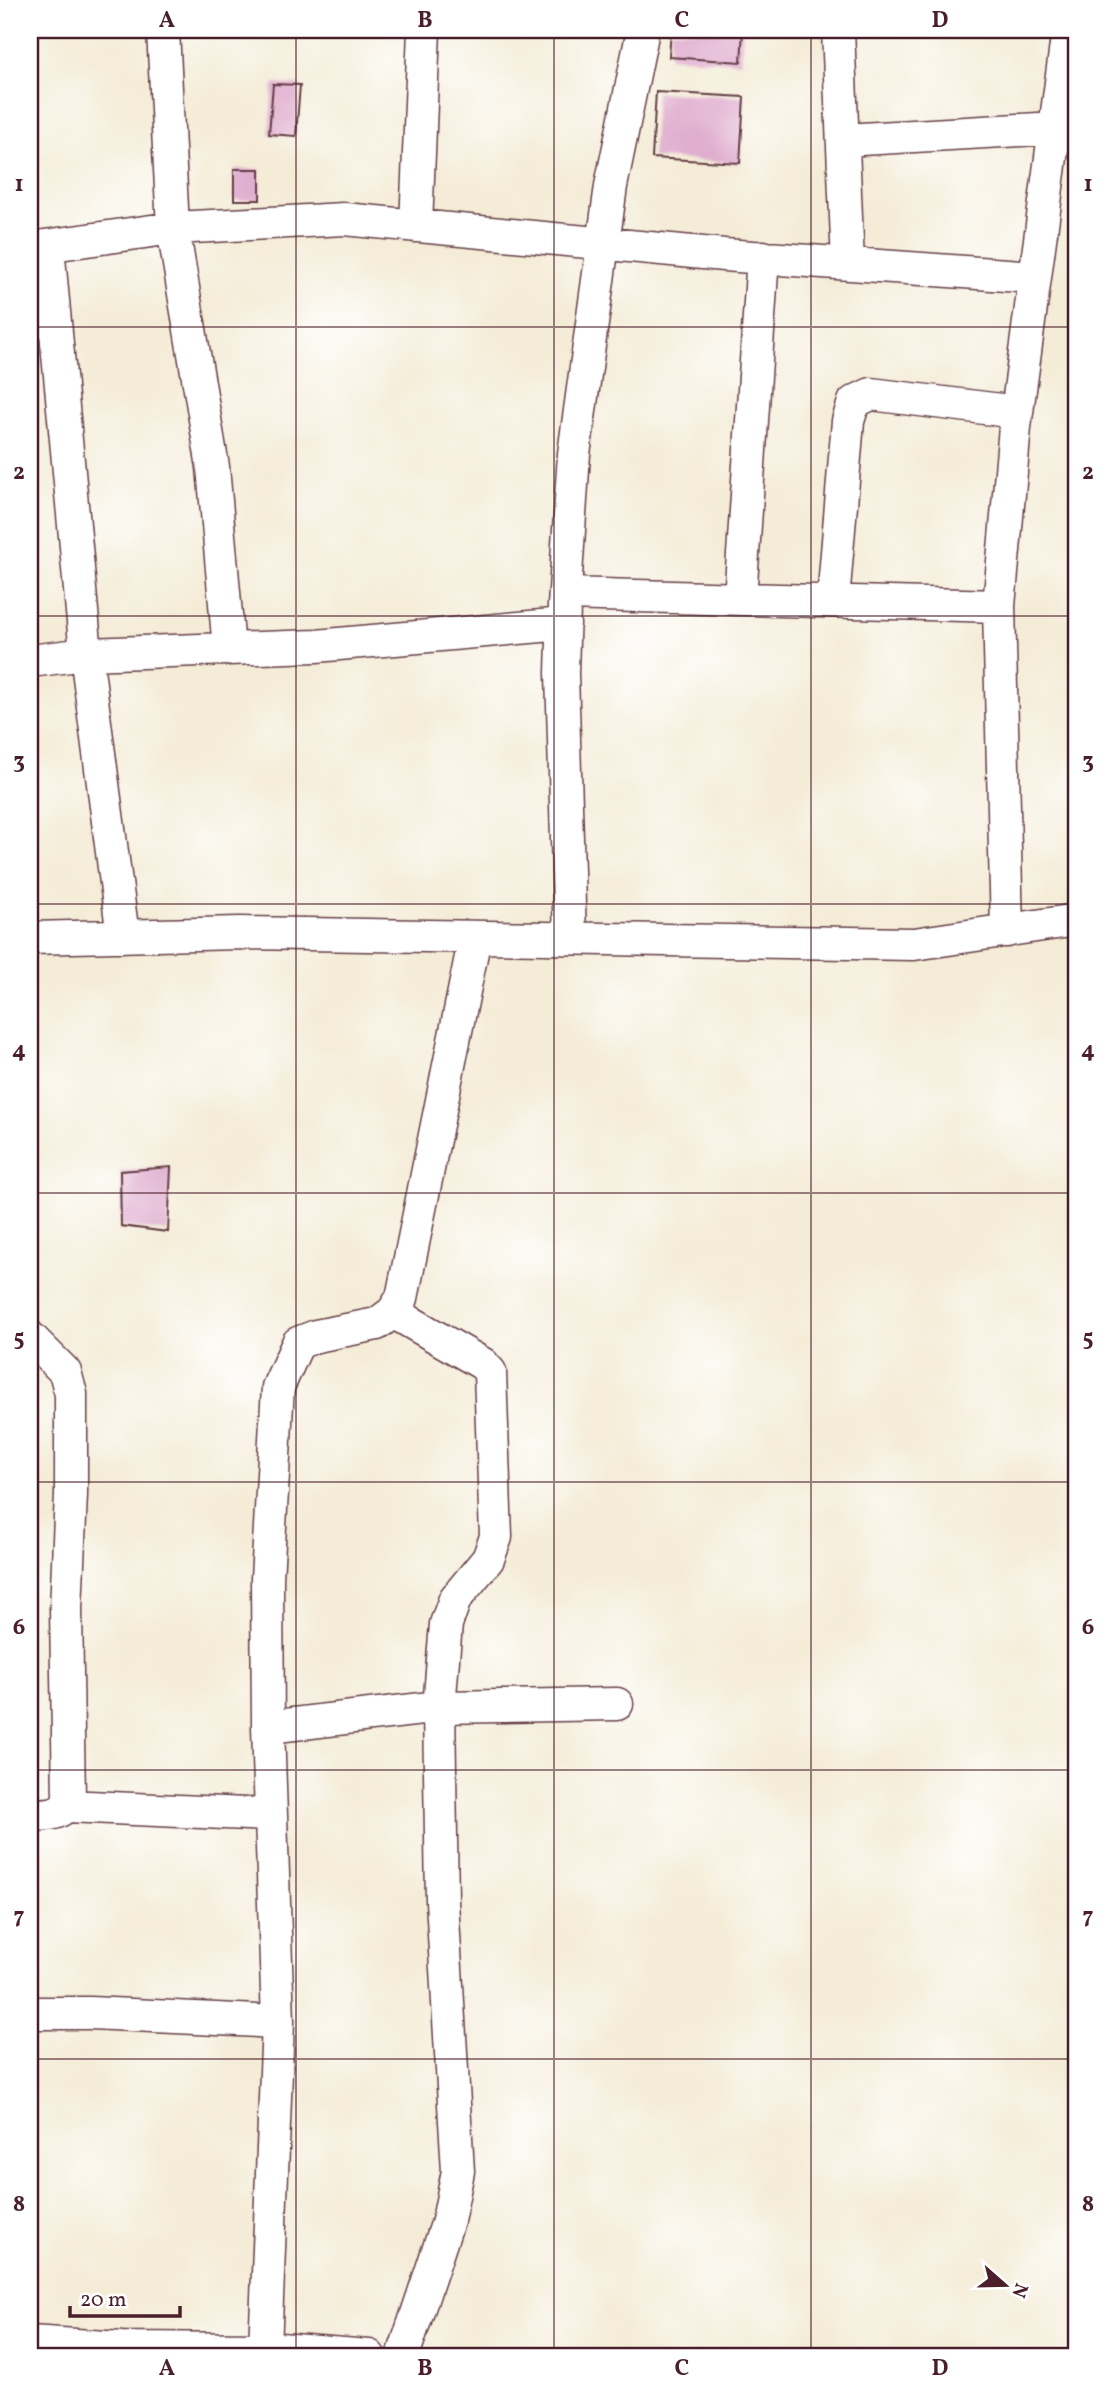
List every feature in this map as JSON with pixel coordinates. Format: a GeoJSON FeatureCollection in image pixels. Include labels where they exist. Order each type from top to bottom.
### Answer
{"type":"FeatureCollection","features":[{"type":"Feature","properties":{"kind":"street"},"geometry":{"type":"LineString","coordinates":[[163,30],[173,228],[213,467],[229,649]]}},
{"type":"Feature","properties":{"kind":"street"},"geometry":{"type":"LineString","coordinates":[[416,226],[424,30]]}},
{"type":"Feature","properties":{"kind":"street"},"geometry":{"type":"LineString","coordinates":[[570,938],[562,673],[573,454],[611,186],[643,30]]}},
{"type":"Feature","properties":{"kind":"street"},"geometry":{"type":"LineString","coordinates":[[838,30],[848,264]]}},
{"type":"Feature","properties":{"kind":"street"},"geometry":{"type":"LineString","coordinates":[[1007,931],[999,606],[1017,412],[1068,30]]}},
{"type":"Feature","properties":{"kind":"street"},"geometry":{"type":"LineString","coordinates":[[843,140],[1055,128]]}},
{"type":"Feature","properties":{"kind":"street"},"geometry":{"type":"LineString","coordinates":[[123,936],[86,654],[39,247],[173,228],[344,219],[603,244],[1035,277]]}},
{"type":"Feature","properties":{"kind":"street"},"geometry":{"type":"LineString","coordinates":[[740,599],[763,257]]}},
{"type":"Feature","properties":{"kind":"street"},"geometry":{"type":"LineString","coordinates":[[833,601],[848,421],[854,402],[871,394],[1017,412]]}},
{"type":"Feature","properties":{"kind":"street"},"geometry":{"type":"LineString","coordinates":[[30,661],[86,654],[316,646],[564,609],[740,599],[999,606]]}},
{"type":"Feature","properties":{"kind":"street"},"geometry":{"type":"LineString","coordinates":[[30,938],[240,933],[914,944],[1077,920]]}},
{"type":"Feature","properties":{"kind":"street"},"geometry":{"type":"LineString","coordinates":[[265,2349],[278,2022],[268,1727],[267,1579],[278,1387],[298,1343],[317,1336],[377,1324],[393,1312],[402,1298],[475,937]]}},
{"type":"Feature","properties":{"kind":"street"},"geometry":{"type":"LineString","coordinates":[[393,1312],[483,1364],[490,1372],[496,1536],[488,1559],[455,1598],[446,1624],[439,1707],[442,1900],[458,2171],[448,2221],[403,2356]]}},
{"type":"Feature","properties":{"kind":"street"},"geometry":{"type":"LineString","coordinates":[[30,1337],[65,1372],[71,1394],[71,1494],[66,1609],[69,1799],[66,1806],[56,1814],[30,1815]]}},
{"type":"Feature","properties":{"kind":"street"},"geometry":{"type":"LineString","coordinates":[[268,1727],[439,1707],[617,1704]]}},
{"type":"Feature","properties":{"kind":"street"},"geometry":{"type":"LineString","coordinates":[[66,1806],[271,1815]]}},
{"type":"Feature","properties":{"kind":"street"},"geometry":{"type":"LineString","coordinates":[[30,2013],[90,2013],[278,2022]]}},
{"type":"Feature","properties":{"kind":"street"},"geometry":{"type":"LineString","coordinates":[[33,2347],[265,2349],[369,2356]]}},
{"type":"Feature","properties":{"kind":"building"},"geometry":{"type":"Polygon","coordinates":[[[671,30],[743,30],[741,62],[669,57],[671,30]]]}},
{"type":"Feature","properties":{"kind":"building"},"geometry":{"type":"Polygon","coordinates":[[[273,84],[300,85],[296,136],[269,134],[273,84]]]}},
{"type":"Feature","properties":{"kind":"building"},"geometry":{"type":"Polygon","coordinates":[[[656,92],[744,97],[740,163],[652,158],[656,92]]]}},
{"type":"Feature","properties":{"kind":"building"},"geometry":{"type":"Polygon","coordinates":[[[234,169],[260,169],[260,200],[234,200],[234,169]]]}},
{"type":"Feature","properties":{"kind":"building"},"geometry":{"type":"Polygon","coordinates":[[[171,1167],[168,1232],[121,1226],[120,1171],[171,1167]]]}}]}
